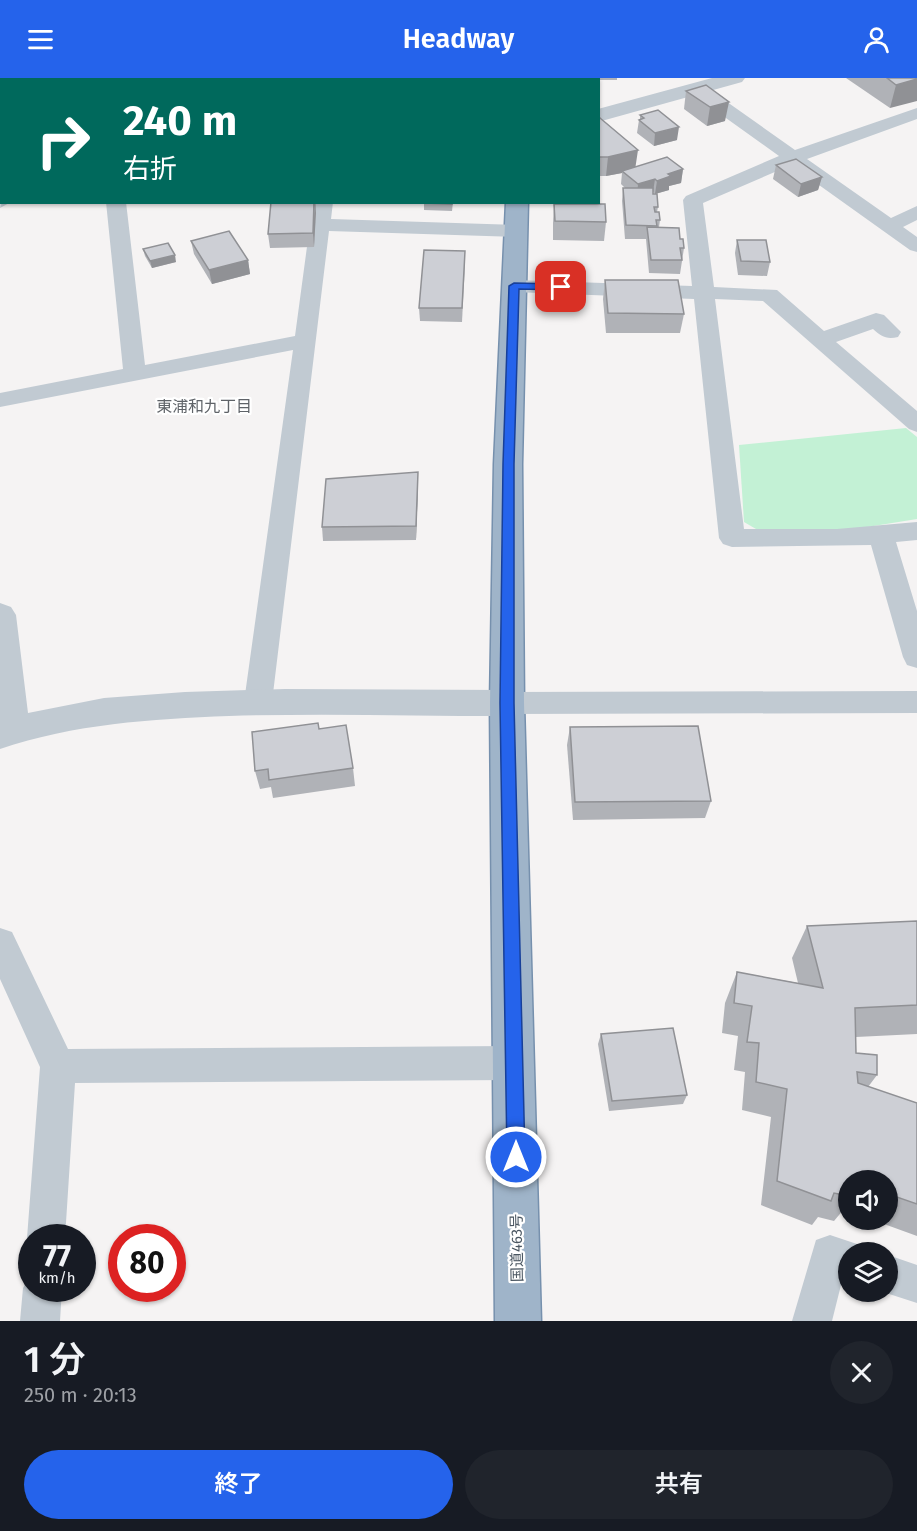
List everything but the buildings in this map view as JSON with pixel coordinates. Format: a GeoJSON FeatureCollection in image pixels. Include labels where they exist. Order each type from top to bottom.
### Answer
{"type":"FeatureCollection","features":[{"type":"Feature","properties":{"kind":"highway","name":"国道463号"},"geometry":{"type":"LineString","coordinates":[[517,217],[508,464],[507,703],[518,1321]]}},
{"type":"Feature","properties":{"kind":"street"},"geometry":{"type":"LineString","coordinates":[[600,115],[735,78]]}},
{"type":"Feature","properties":{"kind":"street"},"geometry":{"type":"LineString","coordinates":[[697,89],[917,246]]}},
{"type":"Feature","properties":{"kind":"street"},"geometry":{"type":"LineString","coordinates":[[917,113],[794,157],[693,200],[732,538],[837,538],[917,531]]}},
{"type":"Feature","properties":{"kind":"street"},"geometry":{"type":"LineString","coordinates":[[116,204],[135,374]]}},
{"type":"Feature","properties":{"kind":"street"},"geometry":{"type":"LineString","coordinates":[[890,225],[917,212]]}},
{"type":"Feature","properties":{"kind":"street"},"geometry":{"type":"LineString","coordinates":[[258,702],[322,214],[517,217]]}},
{"type":"Feature","properties":{"kind":"street"},"geometry":{"type":"LineString","coordinates":[[514,286],[769,295],[917,424]]}},
{"type":"Feature","properties":{"kind":"street"},"geometry":{"type":"LineString","coordinates":[[820,340],[876,320],[890,332]]}},
{"type":"Feature","properties":{"kind":"street"},"geometry":{"type":"LineString","coordinates":[[0,400],[304,341]]}},
{"type":"Feature","properties":{"kind":"street"},"geometry":{"type":"LineString","coordinates":[[880,535],[917,657]]}},
{"type":"Feature","properties":{"kind":"street"},"geometry":{"type":"LineString","coordinates":[[0,615],[7,733],[136,707],[258,702],[917,702]]}},
{"type":"Feature","properties":{"kind":"street"},"geometry":{"type":"LineString","coordinates":[[0,943],[58,1066],[47,1224]]}},
{"type":"Feature","properties":{"kind":"street"},"geometry":{"type":"LineString","coordinates":[[58,1066],[515,1063]]}},
{"type":"Feature","properties":{"kind":"street"},"geometry":{"type":"LineString","coordinates":[[812,1321],[830,1254],[838,1257]]}},
{"type":"Feature","properties":{"kind":"street"},"geometry":{"type":"LineString","coordinates":[[898,1277],[917,1284]]}},
{"type":"Feature","properties":{"kind":"street"},"geometry":{"type":"LineString","coordinates":[[40,1321],[41,1302]]}},
{"type":"Feature","properties":{"kind":"green space"},"geometry":{"type":"Polygon","coordinates":[[[906,428],[917,437],[917,519],[855,529],[756,529],[744,522],[739,445],[906,428]]]}},
{"type":"Feature","properties":{"kind":"district","name":"東浦和九丁目"},"geometry":{"type":"Point","coordinates":[204,406]}},
{"type":"Feature","properties":{"kind":"route"},"geometry":{"type":"LineString","coordinates":[[516,1157],[507,703],[508,464],[514,286],[561,287]]}}]}
